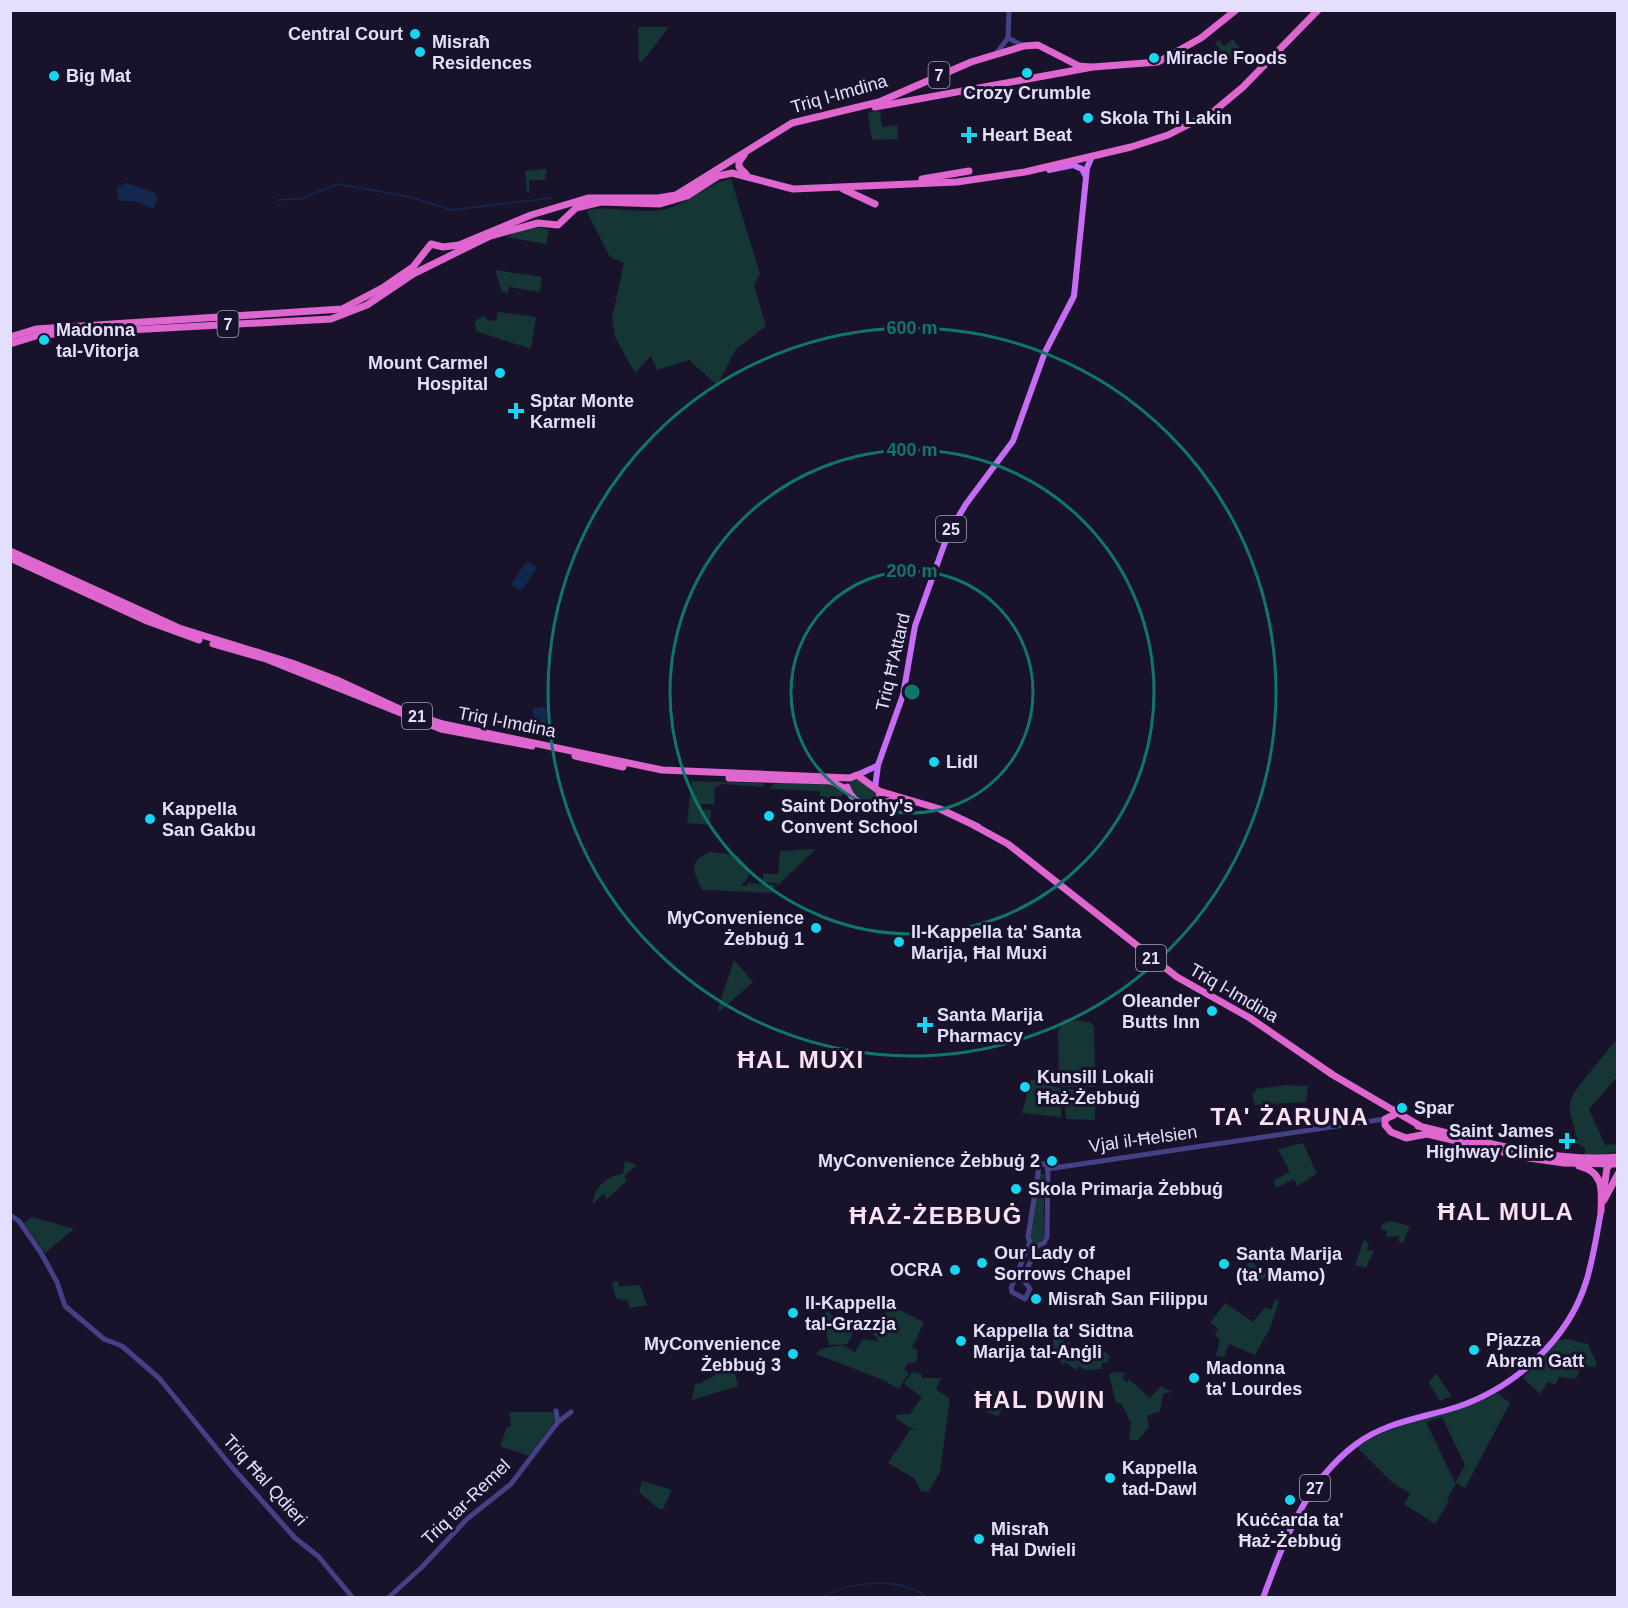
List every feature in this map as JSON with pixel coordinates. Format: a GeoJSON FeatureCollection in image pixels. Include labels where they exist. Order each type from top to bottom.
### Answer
{"type":"FeatureCollection","features":[{"type":"Feature","properties":{"kind":"highway"},"geometry":{"type":"LineString","coordinates":[[843,112],[1069,73],[1092,67],[1158,62],[1202,38],[1236,10]]}},
{"type":"Feature","properties":{"kind":"highway","name":"7"},"geometry":{"type":"LineString","coordinates":[[10,344],[39,335],[331,319],[367,305],[444,257],[502,232],[538,223],[551,225],[562,222],[576,208],[601,202],[660,204],[687,196],[718,176],[732,173],[747,174],[783,187],[813,189],[856,185],[879,186],[957,182],[1025,172],[1092,156],[1168,135],[1214,112],[1243,87],[1318,10]]}},
{"type":"Feature","properties":{"kind":"highway","name":"Triq l-Imdina"},"geometry":{"type":"LineString","coordinates":[[424,251],[431,244],[443,247],[459,245],[552,209],[588,198],[658,198],[676,195],[691,188],[792,123],[879,102],[962,65],[1024,46],[1041,47],[1079,66],[1092,67]]}},
{"type":"Feature","properties":{"kind":"highway"},"geometry":{"type":"LineString","coordinates":[[747,174],[739,167],[738,162],[756,146]]}},
{"type":"Feature","properties":{"kind":"highway"},"geometry":{"type":"LineString","coordinates":[[856,185],[925,179],[969,171]]}},
{"type":"Feature","properties":{"kind":"highway"},"geometry":{"type":"LineString","coordinates":[[813,189],[847,189],[875,204],[873,194],[879,186]]}},
{"type":"Feature","properties":{"kind":"highway"},"geometry":{"type":"LineString","coordinates":[[551,225],[546,218],[552,209],[562,211],[562,222]]}},
{"type":"Feature","properties":{"kind":"highway"},"geometry":{"type":"LineString","coordinates":[[443,247],[444,257]]}},
{"type":"Feature","properties":{"kind":"highway"},"geometry":{"type":"LineString","coordinates":[[424,251],[424,258],[432,264]]}},
{"type":"Feature","properties":{"kind":"highway","name":"7"},"geometry":{"type":"LineString","coordinates":[[10,337],[36,329],[342,309],[384,287],[412,267],[424,251]]}},
{"type":"Feature","properties":{"kind":"highway","name":"Triq l-Imdina"},"geometry":{"type":"LineString","coordinates":[[10,551],[179,628],[292,663],[406,712],[443,724],[662,770],[854,777],[877,789],[940,809],[1008,843],[1177,977],[1250,1018],[1382,1107],[1389,1117],[1413,1125],[1544,1155],[1617,1160]]}},
{"type":"Feature","properties":{"kind":"highway","name":"Triq l-Imdina"},"geometry":{"type":"LineString","coordinates":[[10,558],[147,621],[189,637],[276,662],[335,685],[405,717],[441,729],[534,746],[661,774],[831,781],[847,790],[866,807],[874,809],[881,803],[892,801],[915,804],[978,827]]}},
{"type":"Feature","properties":{"kind":"highway"},"geometry":{"type":"LineString","coordinates":[[847,790],[846,783],[854,777]]}},
{"type":"Feature","properties":{"kind":"highway"},"geometry":{"type":"LineString","coordinates":[[877,789],[881,803]]}},
{"type":"Feature","properties":{"kind":"highway","name":"Triq l-Imdina"},"geometry":{"type":"LineString","coordinates":[[1334,1076],[1422,1127]]}},
{"type":"Feature","properties":{"kind":"highway","name":"Triq l-Imdina"},"geometry":{"type":"LineString","coordinates":[[1382,1102],[1389,1117],[1387,1129]]}},
{"type":"Feature","properties":{"kind":"highway"},"geometry":{"type":"LineString","coordinates":[[1413,1125],[1415,1136]]}},
{"type":"Feature","properties":{"kind":"highway"},"geometry":{"type":"LineString","coordinates":[[1387,1129],[1403,1138],[1427,1134],[1529,1158],[1587,1168],[1598,1177],[1602,1186],[1601,1211]]}},
{"type":"Feature","properties":{"kind":"highway"},"geometry":{"type":"LineString","coordinates":[[1564,1163],[1608,1165],[1617,1160]]}},
{"type":"Feature","properties":{"kind":"highway","name":"27"},"geometry":{"type":"LineString","coordinates":[[1601,1211],[1608,1165]]}},
{"type":"Feature","properties":{"kind":"highway","name":"27"},"geometry":{"type":"LineString","coordinates":[[1601,1211],[1608,1189],[1617,1174]]}},
{"type":"Feature","properties":{"kind":"highway"},"geometry":{"type":"LineString","coordinates":[[1601,1211],[1617,1180]]}},
{"type":"Feature","properties":{"kind":"main road","name":"25"},"geometry":{"type":"LineString","coordinates":[[1086,181],[1092,156]]}},
{"type":"Feature","properties":{"kind":"main road"},"geometry":{"type":"LineString","coordinates":[[1025,172],[1073,165],[1082,168],[1086,181]]}},
{"type":"Feature","properties":{"kind":"main road","name":"Triq Ħ'Attard"},"geometry":{"type":"LineString","coordinates":[[877,789],[878,765],[903,695],[915,626],[948,534],[966,504],[1013,441],[1045,352],[1068,312],[1076,286],[1086,181]]}},
{"type":"Feature","properties":{"kind":"main road"},"geometry":{"type":"LineString","coordinates":[[854,777],[878,765]]}},
{"type":"Feature","properties":{"kind":"main road","name":"27"},"geometry":{"type":"LineString","coordinates":[[1263,1598],[1298,1511],[1345,1454],[1364,1438],[1386,1427],[1456,1407],[1497,1389],[1521,1373],[1556,1337],[1571,1315],[1586,1283],[1601,1211]]}},
{"type":"Feature","properties":{"kind":"street"},"geometry":{"type":"LineString","coordinates":[[994,56],[1008,38],[1009,10]]}},
{"type":"Feature","properties":{"kind":"street"},"geometry":{"type":"LineString","coordinates":[[1008,38],[1024,46]]}},
{"type":"Feature","properties":{"kind":"street","name":"Vjal il-Ħelsien"},"geometry":{"type":"LineString","coordinates":[[1046,1169],[1369,1124],[1389,1117]]}},
{"type":"Feature","properties":{"kind":"street","name":"Vjal il-Ħelsien"},"geometry":{"type":"LineString","coordinates":[[1369,1124],[1387,1129]]}},
{"type":"Feature","properties":{"kind":"street"},"geometry":{"type":"LineString","coordinates":[[1040,1166],[1046,1169],[1047,1237],[1037,1246],[1023,1279],[1030,1289],[1025,1299],[1011,1289],[1030,1242],[1028,1237],[1040,1166]]}},
{"type":"Feature","properties":{"kind":"street","name":"Triq Ħal Qdieri"},"geometry":{"type":"LineString","coordinates":[[10,1215],[19,1221],[41,1253],[57,1282],[65,1306],[104,1339],[122,1346],[159,1378],[231,1467],[295,1538],[318,1556],[353,1598]]}},
{"type":"Feature","properties":{"kind":"street"},"geometry":{"type":"LineString","coordinates":[[1030,1242],[1037,1246]]}},
{"type":"Feature","properties":{"kind":"street"},"geometry":{"type":"LineString","coordinates":[[556,1411],[558,1422]]}},
{"type":"Feature","properties":{"kind":"street","name":"Triq tar-Remel"},"geometry":{"type":"LineString","coordinates":[[388,1598],[422,1568],[467,1519],[511,1484],[558,1422],[571,1412]]}},
{"type":"Feature","properties":{"kind":"green space"},"geometry":{"type":"Polygon","coordinates":[[[638,27],[669,27],[642,62],[639,61],[638,27]]]}},
{"type":"Feature","properties":{"kind":"green space"},"geometry":{"type":"Polygon","coordinates":[[[1233,39],[1241,50],[1228,61],[1215,43],[1219,40],[1224,46],[1233,39]]]}},
{"type":"Feature","properties":{"kind":"green space"},"geometry":{"type":"Polygon","coordinates":[[[880,111],[882,127],[897,125],[898,139],[872,140],[868,115],[870,112],[880,111]]]}},
{"type":"Feature","properties":{"kind":"green space"},"geometry":{"type":"Polygon","coordinates":[[[547,169],[545,180],[529,180],[529,192],[527,192],[525,171],[547,169]]]}},
{"type":"Feature","properties":{"kind":"green space"},"geometry":{"type":"Polygon","coordinates":[[[731,179],[760,274],[754,285],[766,326],[736,349],[717,385],[689,360],[657,370],[651,356],[635,373],[615,337],[612,318],[624,263],[610,257],[586,210],[657,211],[675,206],[722,181],[731,179]]]}},
{"type":"Feature","properties":{"kind":"green space"},"geometry":{"type":"Polygon","coordinates":[[[539,227],[549,230],[546,244],[507,237],[519,230],[539,227]]]}},
{"type":"Feature","properties":{"kind":"green space"},"geometry":{"type":"Polygon","coordinates":[[[495,270],[542,277],[540,292],[509,287],[508,293],[502,292],[495,270]]]}},
{"type":"Feature","properties":{"kind":"green space"},"geometry":{"type":"Polygon","coordinates":[[[498,312],[536,317],[531,349],[476,331],[475,321],[485,315],[487,320],[496,321],[498,312]]]}},
{"type":"Feature","properties":{"kind":"green space"},"geometry":{"type":"Polygon","coordinates":[[[856,779],[871,787],[877,794],[876,804],[862,802],[855,796],[849,783],[856,779]]]}},
{"type":"Feature","properties":{"kind":"green space"},"geometry":{"type":"Polygon","coordinates":[[[692,781],[762,783],[765,787],[722,784],[715,787],[714,804],[701,804],[701,809],[711,810],[710,825],[687,823],[692,781]]]}},
{"type":"Feature","properties":{"kind":"green space"},"geometry":{"type":"Polygon","coordinates":[[[773,784],[829,785],[842,792],[842,796],[838,800],[820,796],[820,791],[770,789],[773,784]]]}},
{"type":"Feature","properties":{"kind":"green space"},"geometry":{"type":"Polygon","coordinates":[[[816,849],[777,886],[777,883],[763,882],[763,874],[778,874],[780,851],[816,849]]]}},
{"type":"Feature","properties":{"kind":"green space"},"geometry":{"type":"Polygon","coordinates":[[[710,852],[737,855],[749,868],[748,878],[741,886],[747,886],[748,883],[775,885],[773,893],[702,890],[694,868],[698,859],[710,852]]]}},
{"type":"Feature","properties":{"kind":"green space"},"geometry":{"type":"Polygon","coordinates":[[[734,960],[753,982],[720,1011],[718,1008],[734,960]]]}},
{"type":"Feature","properties":{"kind":"green space"},"geometry":{"type":"Polygon","coordinates":[[[1063,1019],[1090,1022],[1094,1027],[1095,1087],[1061,1087],[1059,1083],[1058,1032],[1063,1019]]]}},
{"type":"Feature","properties":{"kind":"green space"},"geometry":{"type":"Polygon","coordinates":[[[1617,1039],[1617,1077],[1589,1109],[1605,1145],[1617,1144],[1617,1152],[1585,1156],[1585,1148],[1575,1142],[1570,1102],[1583,1081],[1617,1039]]]}},
{"type":"Feature","properties":{"kind":"green space"},"geometry":{"type":"Polygon","coordinates":[[[1031,1079],[1062,1089],[1061,1117],[1022,1113],[1031,1079]]]}},
{"type":"Feature","properties":{"kind":"green space"},"geometry":{"type":"Polygon","coordinates":[[[1285,1085],[1308,1086],[1306,1102],[1255,1105],[1252,1093],[1256,1092],[1255,1089],[1285,1085]]]}},
{"type":"Feature","properties":{"kind":"green space"},"geometry":{"type":"Polygon","coordinates":[[[1064,1088],[1094,1092],[1094,1102],[1088,1103],[1087,1097],[1086,1104],[1095,1106],[1095,1120],[1066,1119],[1064,1088]]]}},
{"type":"Feature","properties":{"kind":"green space"},"geometry":{"type":"Polygon","coordinates":[[[1303,1143],[1317,1174],[1297,1186],[1294,1179],[1276,1188],[1274,1180],[1290,1172],[1278,1149],[1303,1143]]]}},
{"type":"Feature","properties":{"kind":"green space"},"geometry":{"type":"Polygon","coordinates":[[[625,1161],[637,1165],[624,1176],[627,1181],[607,1199],[603,1194],[593,1204],[596,1192],[602,1183],[623,1173],[625,1161]]]}},
{"type":"Feature","properties":{"kind":"green space"},"geometry":{"type":"Polygon","coordinates":[[[1040,1174],[1044,1174],[1044,1238],[1037,1245],[1030,1240],[1040,1174]]]}},
{"type":"Feature","properties":{"kind":"green space"},"geometry":{"type":"Polygon","coordinates":[[[32,1217],[74,1229],[45,1253],[24,1223],[32,1217]]]}},
{"type":"Feature","properties":{"kind":"green space"},"geometry":{"type":"Polygon","coordinates":[[[1390,1221],[1410,1226],[1403,1243],[1398,1241],[1400,1236],[1386,1237],[1387,1231],[1381,1229],[1382,1224],[1390,1221]]]}},
{"type":"Feature","properties":{"kind":"green space"},"geometry":{"type":"Polygon","coordinates":[[[1364,1240],[1369,1244],[1367,1249],[1374,1251],[1366,1268],[1355,1265],[1364,1240]]]}},
{"type":"Feature","properties":{"kind":"green space"},"geometry":{"type":"Polygon","coordinates":[[[1250,1260],[1267,1275],[1261,1281],[1246,1276],[1247,1272],[1243,1270],[1250,1260]]]}},
{"type":"Feature","properties":{"kind":"green space"},"geometry":{"type":"Polygon","coordinates":[[[618,1281],[619,1286],[640,1285],[647,1305],[630,1308],[628,1301],[616,1298],[612,1282],[618,1281]]]}},
{"type":"Feature","properties":{"kind":"green space"},"geometry":{"type":"Polygon","coordinates":[[[1275,1299],[1279,1301],[1271,1326],[1255,1355],[1229,1344],[1224,1357],[1216,1356],[1220,1340],[1215,1335],[1218,1328],[1210,1323],[1225,1303],[1253,1322],[1265,1307],[1271,1310],[1275,1299]]]}},
{"type":"Feature","properties":{"kind":"green space"},"geometry":{"type":"Polygon","coordinates":[[[893,1307],[924,1322],[912,1348],[918,1350],[917,1360],[911,1364],[909,1362],[904,1369],[909,1373],[899,1389],[883,1380],[816,1354],[820,1349],[843,1345],[855,1352],[863,1339],[878,1341],[868,1326],[893,1307]]]}},
{"type":"Feature","properties":{"kind":"green space"},"geometry":{"type":"Polygon","coordinates":[[[826,1309],[833,1317],[842,1316],[853,1333],[848,1344],[829,1345],[825,1329],[826,1309]]]}},
{"type":"Feature","properties":{"kind":"green space"},"geometry":{"type":"Polygon","coordinates":[[[1056,1331],[1062,1333],[1064,1343],[1070,1342],[1068,1347],[1076,1353],[1077,1358],[1091,1362],[1092,1344],[1109,1355],[1108,1362],[1102,1363],[1102,1369],[1085,1370],[1079,1366],[1076,1370],[1065,1362],[1064,1364],[1060,1362],[1061,1357],[1054,1353],[1053,1339],[1056,1331]]]}},
{"type":"Feature","properties":{"kind":"green space"},"geometry":{"type":"Polygon","coordinates":[[[1567,1339],[1588,1344],[1597,1365],[1594,1367],[1582,1365],[1576,1379],[1559,1377],[1555,1385],[1548,1382],[1540,1394],[1523,1378],[1558,1340],[1567,1339]]]}},
{"type":"Feature","properties":{"kind":"green space"},"geometry":{"type":"Polygon","coordinates":[[[733,1366],[738,1386],[692,1400],[695,1383],[699,1384],[714,1376],[717,1369],[733,1366]]]}},
{"type":"Feature","properties":{"kind":"green space"},"geometry":{"type":"Polygon","coordinates":[[[912,1372],[921,1374],[922,1378],[941,1378],[936,1390],[950,1398],[940,1472],[928,1492],[921,1491],[914,1478],[888,1463],[910,1430],[915,1431],[897,1419],[895,1415],[910,1414],[922,1397],[904,1384],[912,1372]]]}},
{"type":"Feature","properties":{"kind":"green space"},"geometry":{"type":"Polygon","coordinates":[[[1114,1372],[1126,1373],[1122,1378],[1127,1383],[1129,1379],[1150,1398],[1161,1386],[1172,1392],[1163,1394],[1160,1411],[1147,1416],[1149,1427],[1138,1440],[1129,1440],[1131,1423],[1121,1403],[1116,1403],[1109,1375],[1114,1372]]]}},
{"type":"Feature","properties":{"kind":"green space"},"geometry":{"type":"Polygon","coordinates":[[[1436,1373],[1451,1396],[1440,1401],[1429,1383],[1436,1373]]]}},
{"type":"Feature","properties":{"kind":"green space"},"geometry":{"type":"Polygon","coordinates":[[[987,1388],[996,1392],[992,1401],[1002,1407],[998,1417],[977,1406],[987,1388]]]}},
{"type":"Feature","properties":{"kind":"green space"},"geometry":{"type":"Polygon","coordinates":[[[1497,1393],[1510,1403],[1465,1488],[1456,1483],[1447,1499],[1449,1501],[1435,1524],[1404,1504],[1410,1493],[1393,1483],[1357,1447],[1391,1430],[1480,1401],[1497,1393]],[[1442,1417],[1426,1422],[1455,1483],[1465,1465],[1442,1417]]]}},
{"type":"Feature","properties":{"kind":"green space"},"geometry":{"type":"Polygon","coordinates":[[[509,1412],[553,1412],[556,1419],[529,1456],[500,1446],[507,1427],[511,1426],[509,1412]]]}},
{"type":"Feature","properties":{"kind":"green space"},"geometry":{"type":"Polygon","coordinates":[[[642,1481],[672,1490],[663,1509],[659,1509],[639,1492],[642,1481]]]}},
{"type":"Feature","properties":{"kind":"water"},"geometry":{"type":"Polygon","coordinates":[[[126,183],[153,192],[158,197],[154,209],[135,201],[119,201],[116,188],[126,183]]]}},
{"type":"Feature","properties":{"kind":"water"},"geometry":{"type":"Polygon","coordinates":[[[527,561],[537,568],[521,591],[511,584],[527,561]]]}},
{"type":"Feature","properties":{"kind":"water"},"geometry":{"type":"Polygon","coordinates":[[[544,707],[547,710],[546,726],[534,725],[533,708],[544,707]]]}},
{"type":"Feature","properties":{"kind":"waterway"},"geometry":{"type":"LineString","coordinates":[[277,200],[300,199],[338,184],[410,197],[452,210],[552,198]]}},
{"type":"Feature","properties":{"kind":"waterway"},"geometry":{"type":"LineString","coordinates":[[821,1598],[846,1588],[875,1583],[904,1586],[928,1598]]}},
{"type":"Feature","properties":{"kind":"place","name":"Central Court"},"geometry":{"type":"Point","coordinates":[415,34]}},
{"type":"Feature","properties":{"kind":"place","name":"Misraħ Residences"},"geometry":{"type":"Point","coordinates":[420,52]}},
{"type":"Feature","properties":{"kind":"place","name":"Miracle Foods"},"geometry":{"type":"Point","coordinates":[1154,58]}},
{"type":"Feature","properties":{"kind":"place","name":"Crozy Crumble"},"geometry":{"type":"Point","coordinates":[1027,73]}},
{"type":"Feature","properties":{"kind":"place","name":"Big Mat"},"geometry":{"type":"Point","coordinates":[54,76]}},
{"type":"Feature","properties":{"kind":"place","name":"Skola Thi Lakin"},"geometry":{"type":"Point","coordinates":[1088,118]}},
{"type":"Feature","properties":{"kind":"place","name":"Heart Beat"},"geometry":{"type":"Point","coordinates":[969,135]}},
{"type":"Feature","properties":{"kind":"place","name":"Madonna tal-Vitorja"},"geometry":{"type":"Point","coordinates":[44,340]}},
{"type":"Feature","properties":{"kind":"place","name":"Mount Carmel Hospital"},"geometry":{"type":"Point","coordinates":[500,373]}},
{"type":"Feature","properties":{"kind":"place","name":"Sptar Monte Karmeli"},"geometry":{"type":"Point","coordinates":[516,411]}},
{"type":"Feature","properties":{"kind":"place","name":"Lidl"},"geometry":{"type":"Point","coordinates":[934,762]}},
{"type":"Feature","properties":{"kind":"place","name":"Saint Dorothy's Convent School"},"geometry":{"type":"Point","coordinates":[769,816]}},
{"type":"Feature","properties":{"kind":"place","name":"Kappella San Gakbu"},"geometry":{"type":"Point","coordinates":[150,819]}},
{"type":"Feature","properties":{"kind":"place","name":"MyConvenience Żebbuġ 1"},"geometry":{"type":"Point","coordinates":[816,928]}},
{"type":"Feature","properties":{"kind":"place","name":"Il-Kappella ta' Santa Marija, Ħal Muxi"},"geometry":{"type":"Point","coordinates":[899,942]}},
{"type":"Feature","properties":{"kind":"place","name":"Oleander Butts Inn"},"geometry":{"type":"Point","coordinates":[1212,1011]}},
{"type":"Feature","properties":{"kind":"place","name":"Santa Marija Pharmacy"},"geometry":{"type":"Point","coordinates":[925,1025]}},
{"type":"Feature","properties":{"kind":"place","name":"Kunsill Lokali Ħaż-Żebbuġ"},"geometry":{"type":"Point","coordinates":[1025,1087]}},
{"type":"Feature","properties":{"kind":"place","name":"Spar"},"geometry":{"type":"Point","coordinates":[1402,1108]}},
{"type":"Feature","properties":{"kind":"place","name":"Saint James Highway Clinic"},"geometry":{"type":"Point","coordinates":[1567,1141]}},
{"type":"Feature","properties":{"kind":"place","name":"MyConvenience Żebbuġ 2"},"geometry":{"type":"Point","coordinates":[1052,1161]}},
{"type":"Feature","properties":{"kind":"place","name":"Skola Primarja Żebbuġ"},"geometry":{"type":"Point","coordinates":[1016,1189]}},
{"type":"Feature","properties":{"kind":"place","name":"Our Lady of Sorrows Chapel"},"geometry":{"type":"Point","coordinates":[982,1263]}},
{"type":"Feature","properties":{"kind":"place","name":"Santa Marija (ta' Mamo)"},"geometry":{"type":"Point","coordinates":[1224,1264]}},
{"type":"Feature","properties":{"kind":"place","name":"OCRA"},"geometry":{"type":"Point","coordinates":[955,1270]}},
{"type":"Feature","properties":{"kind":"place","name":"Misraħ San Filippu"},"geometry":{"type":"Point","coordinates":[1036,1299]}},
{"type":"Feature","properties":{"kind":"place","name":"Il-Kappella tal-Grazzja"},"geometry":{"type":"Point","coordinates":[793,1313]}},
{"type":"Feature","properties":{"kind":"place","name":"Kappella ta' Sidtna Marija tal-Anġli"},"geometry":{"type":"Point","coordinates":[961,1341]}},
{"type":"Feature","properties":{"kind":"place","name":"Pjazza Abram Gatt"},"geometry":{"type":"Point","coordinates":[1474,1350]}},
{"type":"Feature","properties":{"kind":"place","name":"MyConvenience Żebbuġ 3"},"geometry":{"type":"Point","coordinates":[793,1354]}},
{"type":"Feature","properties":{"kind":"place","name":"Madonna ta' Lourdes"},"geometry":{"type":"Point","coordinates":[1194,1378]}},
{"type":"Feature","properties":{"kind":"place","name":"Kappella tad-Dawl"},"geometry":{"type":"Point","coordinates":[1110,1478]}},
{"type":"Feature","properties":{"kind":"place","name":"Kuċċarda ta' Ħaż-Żebbuġ"},"geometry":{"type":"Point","coordinates":[1290,1500]}},
{"type":"Feature","properties":{"kind":"place","name":"Misraħ Ħal Dwieli"},"geometry":{"type":"Point","coordinates":[979,1539]}},
{"type":"Feature","properties":{"kind":"district","name":"ĦAL MUXI"},"geometry":{"type":"Point","coordinates":[801,1060]}},
{"type":"Feature","properties":{"kind":"district","name":"TA' ŻARUNA"},"geometry":{"type":"Point","coordinates":[1290,1117]}},
{"type":"Feature","properties":{"kind":"district","name":"ĦAL MULA"},"geometry":{"type":"Point","coordinates":[1506,1212]}},
{"type":"Feature","properties":{"kind":"district","name":"ĦAŻ-ŻEBBUĠ"},"geometry":{"type":"Point","coordinates":[936,1216]}},
{"type":"Feature","properties":{"kind":"district","name":"ĦAL DWIN"},"geometry":{"type":"Point","coordinates":[1040,1400]}}]}
